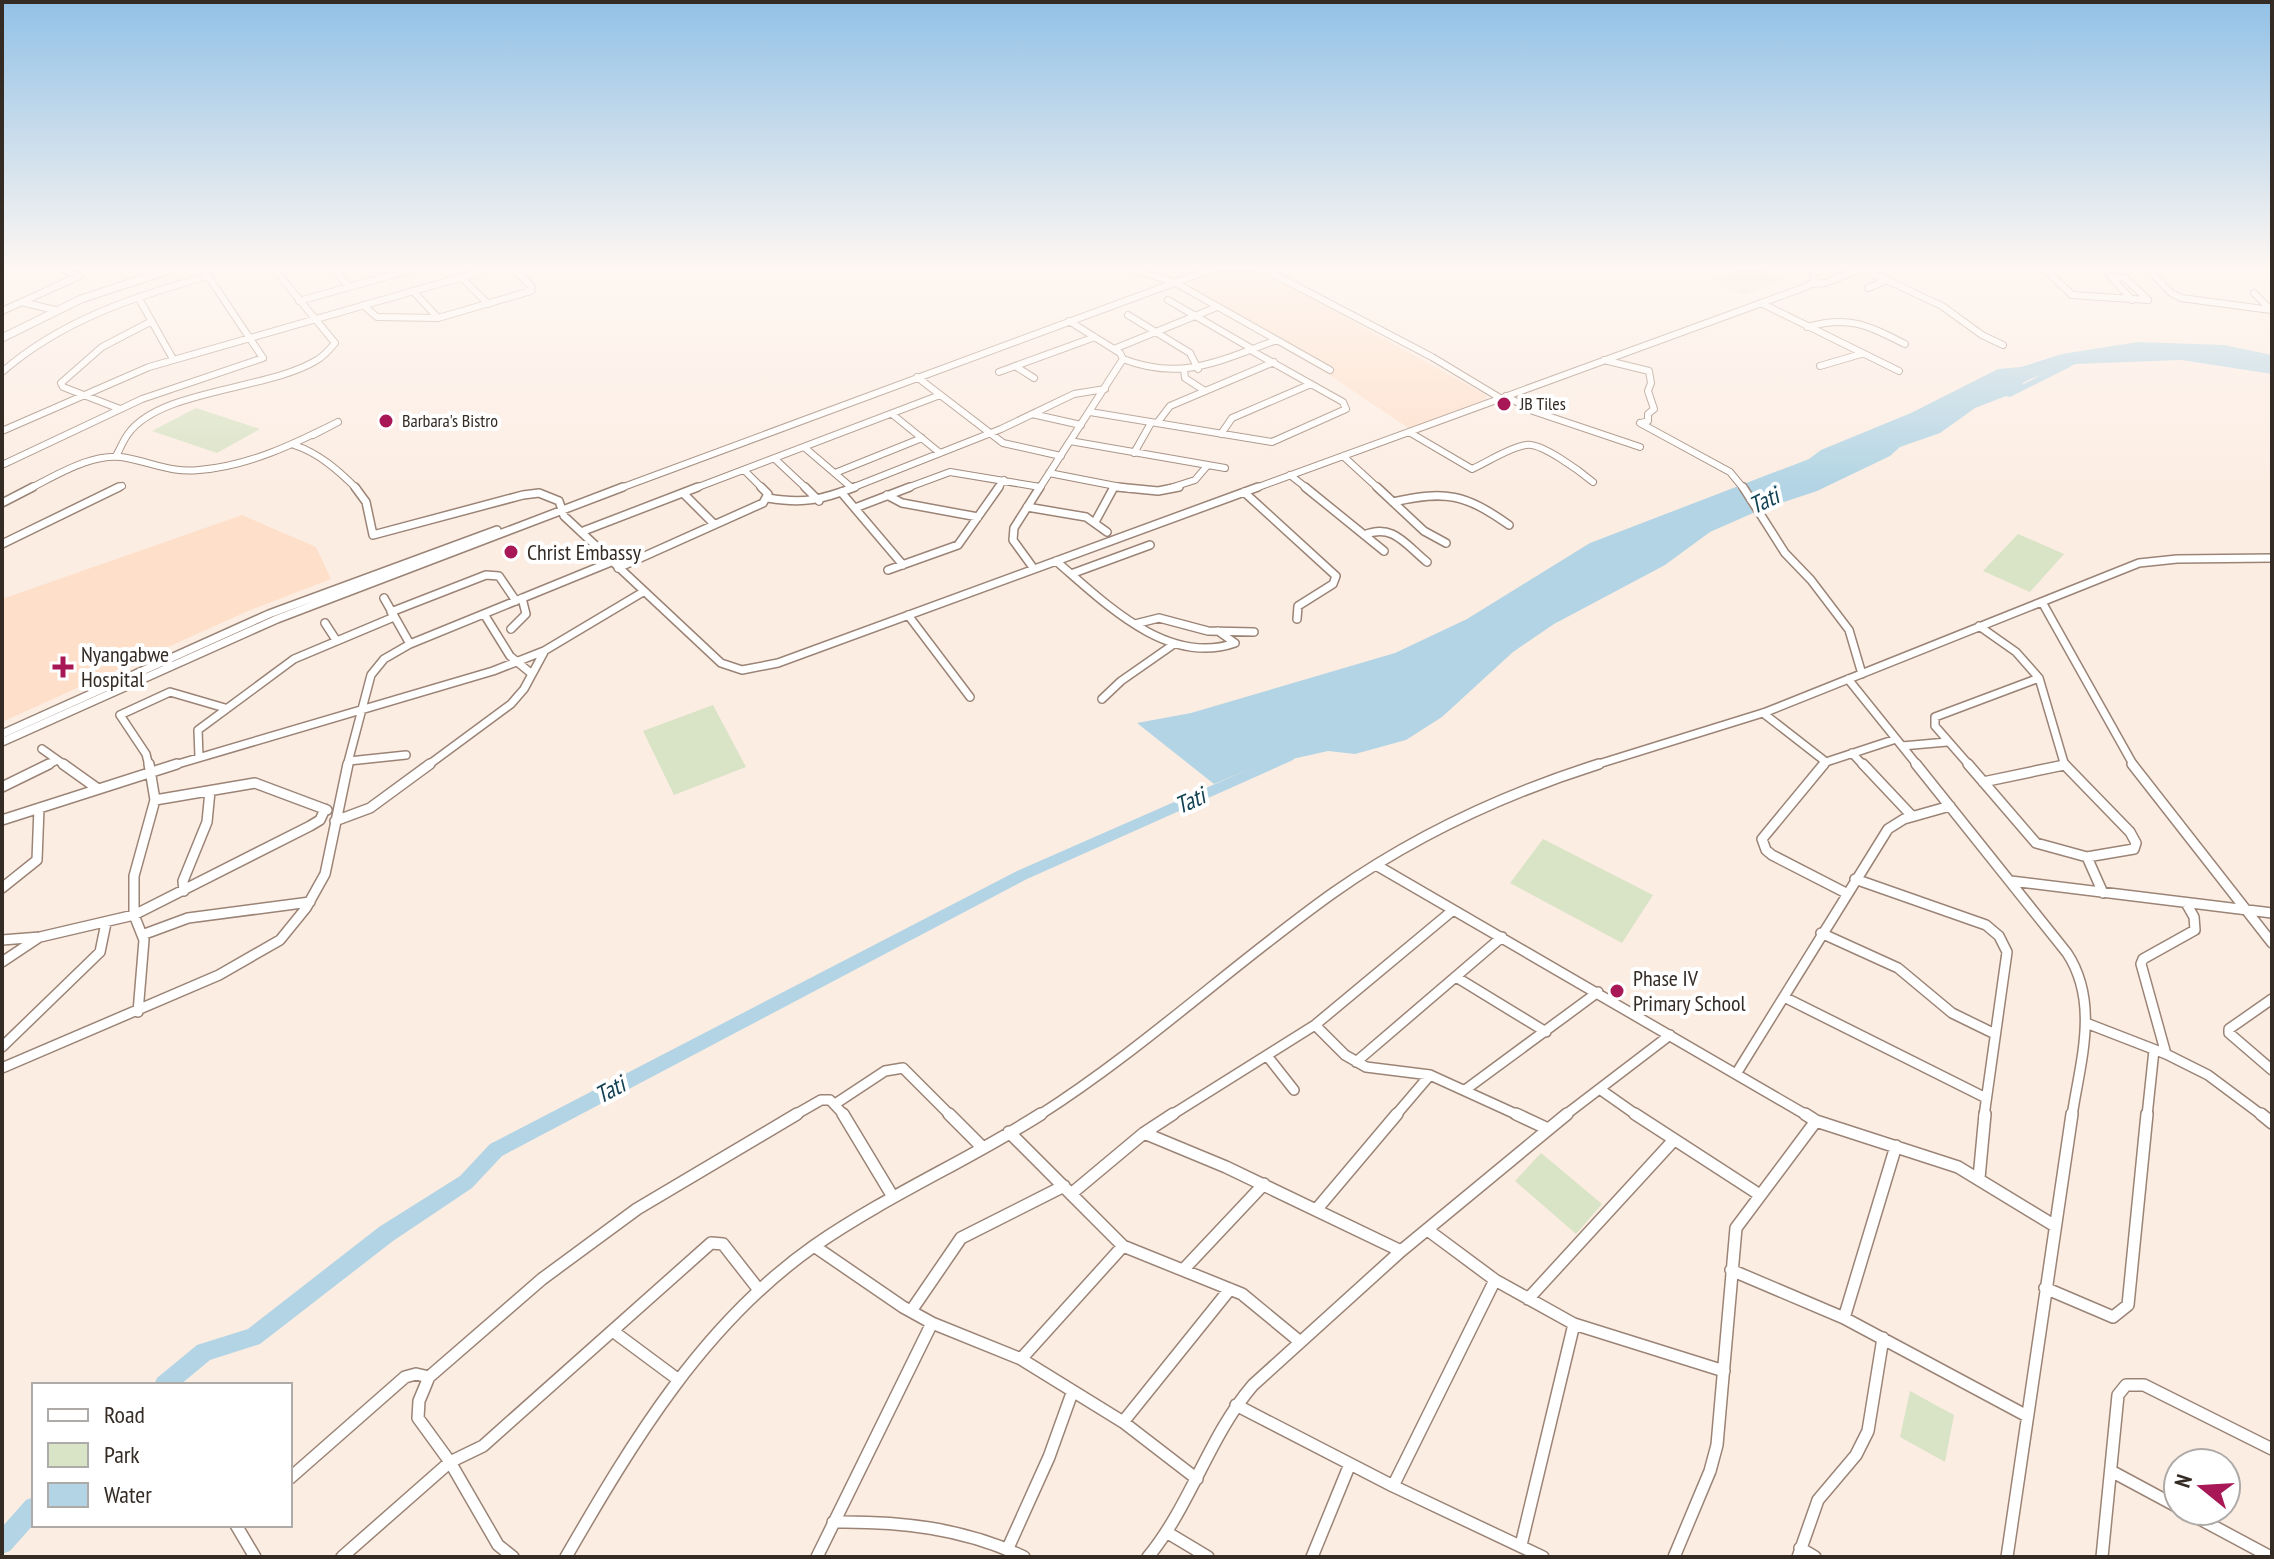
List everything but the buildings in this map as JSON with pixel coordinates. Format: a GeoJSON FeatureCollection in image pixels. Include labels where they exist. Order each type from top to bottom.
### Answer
{"type":"FeatureCollection","features":[{"type":"Feature","properties":{"kind":"street"},"geometry":{"type":"LineString","coordinates":[[2,372],[41,343]]}},
{"type":"Feature","properties":{"kind":"street"},"geometry":{"type":"LineString","coordinates":[[110,343],[61,383],[120,409]]}},
{"type":"Feature","properties":{"kind":"street"},"geometry":{"type":"LineString","coordinates":[[164,343],[173,359]]}},
{"type":"Feature","properties":{"kind":"street"},"geometry":{"type":"LineString","coordinates":[[4,428],[173,359],[230,343]]}},
{"type":"Feature","properties":{"kind":"street"},"geometry":{"type":"LineString","coordinates":[[2,465],[183,383],[261,359],[254,343]]}},
{"type":"Feature","properties":{"kind":"street"},"geometry":{"type":"LineString","coordinates":[[116,456],[134,426],[155,413],[200,396],[312,364],[323,358],[335,343]]}},
{"type":"Feature","properties":{"kind":"street"},"geometry":{"type":"LineString","coordinates":[[2,734],[269,614],[1010,343]]}},
{"type":"Feature","properties":{"kind":"street"},"geometry":{"type":"LineString","coordinates":[[999,372],[1079,343]]}},
{"type":"Feature","properties":{"kind":"street"},"geometry":{"type":"LineString","coordinates":[[1104,343],[1123,359],[1146,368],[1198,369],[1271,343]]}},
{"type":"Feature","properties":{"kind":"street"},"geometry":{"type":"LineString","coordinates":[[1114,349],[1129,343]]}},
{"type":"Feature","properties":{"kind":"street"},"geometry":{"type":"LineString","coordinates":[[1173,343],[1190,353],[1198,369]]}},
{"type":"Feature","properties":{"kind":"street"},"geometry":{"type":"LineString","coordinates":[[1090,412],[1272,442],[1346,409],[1343,402],[1239,343]]}},
{"type":"Feature","properties":{"kind":"street"},"geometry":{"type":"LineString","coordinates":[[1282,343],[1330,370]]}},
{"type":"Feature","properties":{"kind":"street"},"geometry":{"type":"LineString","coordinates":[[1405,343],[1533,411],[1640,447]]}},
{"type":"Feature","properties":{"kind":"street"},"geometry":{"type":"LineString","coordinates":[[294,445],[307,449],[328,463],[356,488],[366,502],[373,535],[530,493],[545,495],[562,507],[564,516],[721,663],[737,670],[757,669],[1652,343]]}},
{"type":"Feature","properties":{"kind":"street"},"geometry":{"type":"LineString","coordinates":[[1840,343],[1899,371]]}},
{"type":"Feature","properties":{"kind":"street"},"geometry":{"type":"LineString","coordinates":[[1998,343],[2003,345]]}},
{"type":"Feature","properties":{"kind":"street"},"geometry":{"type":"LineString","coordinates":[[1820,366],[1862,353]]}},
{"type":"Feature","properties":{"kind":"street"},"geometry":{"type":"LineString","coordinates":[[1034,569],[1015,545],[1012,534],[1123,359]]}},
{"type":"Feature","properties":{"kind":"street"},"geometry":{"type":"LineString","coordinates":[[1604,360],[1616,365],[1644,367],[1649,371],[1651,383],[1648,391],[1654,409],[1648,414],[1648,421],[1640,423],[1730,472],[1756,504],[1764,523],[1785,553],[1811,580],[1849,630],[1862,674]]}},
{"type":"Feature","properties":{"kind":"street"},"geometry":{"type":"LineString","coordinates":[[1134,453],[1170,406],[1274,362]]}},
{"type":"Feature","properties":{"kind":"street"},"geometry":{"type":"LineString","coordinates":[[1015,366],[1034,378]]}},
{"type":"Feature","properties":{"kind":"street"},"geometry":{"type":"LineString","coordinates":[[1184,369],[1185,378],[1205,391]]}},
{"type":"Feature","properties":{"kind":"street"},"geometry":{"type":"LineString","coordinates":[[917,377],[1008,445],[1061,456]]}},
{"type":"Feature","properties":{"kind":"street"},"geometry":{"type":"LineString","coordinates":[[1221,434],[1232,418],[1311,384]]}},
{"type":"Feature","properties":{"kind":"street"},"geometry":{"type":"LineString","coordinates":[[618,568],[768,498],[792,502],[819,501],[989,433],[1080,391],[1105,389]]}},
{"type":"Feature","properties":{"kind":"street"},"geometry":{"type":"LineString","coordinates":[[581,532],[940,395]]}},
{"type":"Feature","properties":{"kind":"street"},"geometry":{"type":"LineString","coordinates":[[892,414],[940,453]]}},
{"type":"Feature","properties":{"kind":"street"},"geometry":{"type":"LineString","coordinates":[[1032,414],[1081,425]]}},
{"type":"Feature","properties":{"kind":"street"},"geometry":{"type":"LineString","coordinates":[[2,503],[89,463],[116,456],[131,457],[165,470],[195,470],[251,461],[294,445],[338,422],[313,435]]}},
{"type":"Feature","properties":{"kind":"street"},"geometry":{"type":"LineString","coordinates":[[1409,432],[1472,469],[1524,445],[1534,445],[1560,458],[1593,482]]}},
{"type":"Feature","properties":{"kind":"street"},"geometry":{"type":"LineString","coordinates":[[835,473],[922,438]]}},
{"type":"Feature","properties":{"kind":"street"},"geometry":{"type":"LineString","coordinates":[[1070,441],[1225,468]]}},
{"type":"Feature","properties":{"kind":"street"},"geometry":{"type":"LineString","coordinates":[[804,447],[852,488]]}},
{"type":"Feature","properties":{"kind":"street"},"geometry":{"type":"LineString","coordinates":[[1343,456],[1424,531],[1446,543]]}},
{"type":"Feature","properties":{"kind":"street"},"geometry":{"type":"LineString","coordinates":[[775,459],[819,501]]}},
{"type":"Feature","properties":{"kind":"street"},"geometry":{"type":"LineString","coordinates":[[1049,473],[1160,492],[1199,478],[1207,466]]}},
{"type":"Feature","properties":{"kind":"street"},"geometry":{"type":"LineString","coordinates":[[744,470],[768,494],[768,498]]}},
{"type":"Feature","properties":{"kind":"street"},"geometry":{"type":"LineString","coordinates":[[855,508],[950,472],[1040,487]]}},
{"type":"Feature","properties":{"kind":"street"},"geometry":{"type":"LineString","coordinates":[[1290,475],[1384,551]]}},
{"type":"Feature","properties":{"kind":"street"},"geometry":{"type":"LineString","coordinates":[[888,570],[958,545],[1004,480]]}},
{"type":"Feature","properties":{"kind":"street"},"geometry":{"type":"LineString","coordinates":[[2,544],[122,486]]}},
{"type":"Feature","properties":{"kind":"street"},"geometry":{"type":"LineString","coordinates":[[1095,522],[1115,486]]}},
{"type":"Feature","properties":{"kind":"street"},"geometry":{"type":"LineString","coordinates":[[841,492],[903,565]]}},
{"type":"Feature","properties":{"kind":"street"},"geometry":{"type":"LineString","coordinates":[[1244,492],[1336,576],[1333,584],[1298,606],[1297,619]]}},
{"type":"Feature","properties":{"kind":"street"},"geometry":{"type":"LineString","coordinates":[[683,493],[714,524]]}},
{"type":"Feature","properties":{"kind":"street"},"geometry":{"type":"LineString","coordinates":[[1393,502],[1427,494],[1460,494],[1509,525]]}},
{"type":"Feature","properties":{"kind":"street"},"geometry":{"type":"LineString","coordinates":[[887,495],[902,503],[978,517]]}},
{"type":"Feature","properties":{"kind":"street"},"geometry":{"type":"LineString","coordinates":[[2,742],[277,619],[562,507]]}},
{"type":"Feature","properties":{"kind":"street"},"geometry":{"type":"LineString","coordinates":[[1027,507],[1086,517],[1107,532]]}},
{"type":"Feature","properties":{"kind":"street"},"geometry":{"type":"LineString","coordinates":[[1364,535],[1379,529],[1388,530],[1427,562]]}},
{"type":"Feature","properties":{"kind":"street"},"geometry":{"type":"LineString","coordinates":[[2,533],[12,539]]}},
{"type":"Feature","properties":{"kind":"street"},"geometry":{"type":"LineString","coordinates":[[1071,574],[1150,545]]}},
{"type":"Feature","properties":{"kind":"street"},"geometry":{"type":"LineString","coordinates":[[566,1557],[676,1378],[727,1320],[759,1290],[814,1246],[893,1197],[1057,1104],[1119,1062],[1268,942],[1376,865],[1434,833],[1539,784],[1763,713],[2139,563],[2177,559],[2272,558]]}},
{"type":"Feature","properties":{"kind":"street"},"geometry":{"type":"LineString","coordinates":[[1056,561],[1135,624],[1174,644],[1210,651],[1235,643],[1218,631]]}},
{"type":"Feature","properties":{"kind":"street"},"geometry":{"type":"LineString","coordinates":[[2,1068],[138,1012],[266,950],[280,940],[310,902],[329,862],[335,817],[371,675],[377,665],[410,644],[611,562]]}},
{"type":"Feature","properties":{"kind":"street"},"geometry":{"type":"LineString","coordinates":[[199,757],[198,730],[294,659],[486,575],[499,576],[519,600],[526,614],[511,629]]}},
{"type":"Feature","properties":{"kind":"street"},"geometry":{"type":"LineString","coordinates":[[2,820],[199,757],[517,663],[544,651],[643,592]]}},
{"type":"Feature","properties":{"kind":"street"},"geometry":{"type":"LineString","coordinates":[[384,598],[410,644]]}},
{"type":"Feature","properties":{"kind":"street"},"geometry":{"type":"LineString","coordinates":[[2042,602],[2132,764],[2272,943]]}},
{"type":"Feature","properties":{"kind":"street"},"geometry":{"type":"LineString","coordinates":[[484,614],[517,663],[532,674]]}},
{"type":"Feature","properties":{"kind":"street"},"geometry":{"type":"LineString","coordinates":[[908,615],[970,697]]}},
{"type":"Feature","properties":{"kind":"street"},"geometry":{"type":"LineString","coordinates":[[1135,624],[1159,618],[1189,627],[1254,632]]}},
{"type":"Feature","properties":{"kind":"street"},"geometry":{"type":"LineString","coordinates":[[325,623],[336,640]]}},
{"type":"Feature","properties":{"kind":"street"},"geometry":{"type":"LineString","coordinates":[[1979,626],[2030,662],[2040,678],[2064,765],[2130,832],[2136,843],[2134,849],[2087,857],[2031,840],[1935,726],[1935,717],[2040,678]]}},
{"type":"Feature","properties":{"kind":"street"},"geometry":{"type":"LineString","coordinates":[[1102,699],[1121,681],[1174,644]]}},
{"type":"Feature","properties":{"kind":"street"},"geometry":{"type":"LineString","coordinates":[[335,817],[370,808],[511,704],[544,651]]}},
{"type":"Feature","properties":{"kind":"street"},"geometry":{"type":"LineString","coordinates":[[1848,679],[2011,881],[2085,981],[2086,1023],[2007,1557]]}},
{"type":"Feature","properties":{"kind":"street"},"geometry":{"type":"LineString","coordinates":[[138,1012],[144,940],[134,915],[134,876],[155,800],[151,773],[141,746],[119,718],[123,712],[170,692],[225,708]]}},
{"type":"Feature","properties":{"kind":"street"},"geometry":{"type":"LineString","coordinates":[[1763,713],[1826,762]]}},
{"type":"Feature","properties":{"kind":"street"},"geometry":{"type":"LineString","coordinates":[[1846,893],[1772,855],[1762,844],[1764,834],[1826,762],[1899,743],[1947,742]]}},
{"type":"Feature","properties":{"kind":"street"},"geometry":{"type":"LineString","coordinates":[[42,749],[98,789]]}},
{"type":"Feature","properties":{"kind":"street"},"geometry":{"type":"LineString","coordinates":[[1852,753],[1912,816]]}},
{"type":"Feature","properties":{"kind":"street"},"geometry":{"type":"LineString","coordinates":[[349,761],[406,755]]}},
{"type":"Feature","properties":{"kind":"street"},"geometry":{"type":"LineString","coordinates":[[2,787],[57,760]]}},
{"type":"Feature","properties":{"kind":"street"},"geometry":{"type":"LineString","coordinates":[[1983,782],[2064,765]]}},
{"type":"Feature","properties":{"kind":"street"},"geometry":{"type":"LineString","coordinates":[[155,800],[255,783],[325,809],[335,817]]}},
{"type":"Feature","properties":{"kind":"street"},"geometry":{"type":"LineString","coordinates":[[184,891],[183,881],[207,822],[210,791]]}},
{"type":"Feature","properties":{"kind":"street"},"geometry":{"type":"LineString","coordinates":[[1736,1074],[1888,829],[1912,816],[1950,806]]}},
{"type":"Feature","properties":{"kind":"street"},"geometry":{"type":"LineString","coordinates":[[2,888],[37,860],[39,808]]}},
{"type":"Feature","properties":{"kind":"street"},"geometry":{"type":"LineString","coordinates":[[2,940],[40,937],[134,915],[310,826],[320,820],[325,809]]}},
{"type":"Feature","properties":{"kind":"street"},"geometry":{"type":"LineString","coordinates":[[2087,857],[2103,893]]}},
{"type":"Feature","properties":{"kind":"street"},"geometry":{"type":"LineString","coordinates":[[1376,865],[1816,1121],[1943,1161],[1979,1178],[2055,1226]]}},
{"type":"Feature","properties":{"kind":"street"},"geometry":{"type":"LineString","coordinates":[[1855,879],[1986,925],[2000,936],[2007,952],[1986,1098],[1979,1178]]}},
{"type":"Feature","properties":{"kind":"street"},"geometry":{"type":"LineString","coordinates":[[2011,881],[2272,913]]}},
{"type":"Feature","properties":{"kind":"street"},"geometry":{"type":"LineString","coordinates":[[142,935],[188,918],[310,902]]}},
{"type":"Feature","properties":{"kind":"street"},"geometry":{"type":"LineString","coordinates":[[2166,1054],[2141,964],[2143,959],[2195,930],[2194,917],[2186,903]]}},
{"type":"Feature","properties":{"kind":"street"},"geometry":{"type":"LineString","coordinates":[[911,1311],[961,1238],[1067,1190],[1144,1133],[1268,1057],[1315,1025],[1452,911]]}},
{"type":"Feature","properties":{"kind":"street"},"geometry":{"type":"LineString","coordinates":[[2,1046],[100,952],[106,923]]}},
{"type":"Feature","properties":{"kind":"street"},"geometry":{"type":"LineString","coordinates":[[1821,933],[1898,968],[1952,1013],[1995,1034]]}},
{"type":"Feature","properties":{"kind":"street"},"geometry":{"type":"LineString","coordinates":[[2,962],[40,937]]}},
{"type":"Feature","properties":{"kind":"street"},"geometry":{"type":"LineString","coordinates":[[1356,1062],[1502,937]]}},
{"type":"Feature","properties":{"kind":"street"},"geometry":{"type":"LineString","coordinates":[[1456,977],[1546,1032]]}},
{"type":"Feature","properties":{"kind":"street"},"geometry":{"type":"LineString","coordinates":[[1465,1090],[1598,992]]}},
{"type":"Feature","properties":{"kind":"street"},"geometry":{"type":"LineString","coordinates":[[1784,997],[1986,1098]]}},
{"type":"Feature","properties":{"kind":"street"},"geometry":{"type":"LineString","coordinates":[[2272,999],[2229,1029],[2232,1038],[2272,1070]]}},
{"type":"Feature","properties":{"kind":"street"},"geometry":{"type":"LineString","coordinates":[[2086,1023],[2166,1054],[2229,1089],[2272,1123]]}},
{"type":"Feature","properties":{"kind":"street"},"geometry":{"type":"LineString","coordinates":[[1315,1025],[1356,1062],[1377,1070],[1430,1075],[1548,1129]]}},
{"type":"Feature","properties":{"kind":"street"},"geometry":{"type":"LineString","coordinates":[[1148,1557],[1168,1533],[1236,1405],[1253,1385],[1401,1251],[1429,1231],[1548,1129],[1670,1035]]}},
{"type":"Feature","properties":{"kind":"street"},"geometry":{"type":"LineString","coordinates":[[2045,1288],[2113,1317],[2128,1305],[2154,1050]]}},
{"type":"Feature","properties":{"kind":"street"},"geometry":{"type":"LineString","coordinates":[[1268,1057],[1294,1090]]}},
{"type":"Feature","properties":{"kind":"street"},"geometry":{"type":"LineString","coordinates":[[835,1104],[885,1071],[903,1068],[983,1148]]}},
{"type":"Feature","properties":{"kind":"street"},"geometry":{"type":"LineString","coordinates":[[1316,1210],[1430,1075]]}},
{"type":"Feature","properties":{"kind":"street"},"geometry":{"type":"LineString","coordinates":[[1601,1090],[1673,1141],[1760,1195]]}},
{"type":"Feature","properties":{"kind":"street"},"geometry":{"type":"LineString","coordinates":[[513,1557],[498,1545],[450,1462],[418,1418],[419,1401],[429,1377],[542,1279],[637,1209],[821,1100],[830,1100],[835,1104],[893,1197]]}},
{"type":"Feature","properties":{"kind":"street"},"geometry":{"type":"LineString","coordinates":[[1674,1557],[1710,1471],[1717,1445],[1736,1228],[1816,1121]]}},
{"type":"Feature","properties":{"kind":"street"},"geometry":{"type":"LineString","coordinates":[[1009,1132],[1123,1246],[1251,1300],[1299,1341]]}},
{"type":"Feature","properties":{"kind":"street"},"geometry":{"type":"LineString","coordinates":[[1144,1133],[1264,1184],[1401,1251]]}},
{"type":"Feature","properties":{"kind":"street"},"geometry":{"type":"LineString","coordinates":[[1528,1299],[1673,1141]]}},
{"type":"Feature","properties":{"kind":"street"},"geometry":{"type":"LineString","coordinates":[[1844,1318],[1896,1146]]}},
{"type":"Feature","properties":{"kind":"street"},"geometry":{"type":"LineString","coordinates":[[1183,1270],[1264,1184]]}},
{"type":"Feature","properties":{"kind":"street"},"geometry":{"type":"LineString","coordinates":[[1429,1231],[1495,1280],[1574,1324],[1724,1371]]}},
{"type":"Feature","properties":{"kind":"street"},"geometry":{"type":"LineString","coordinates":[[342,1557],[450,1462],[483,1446],[711,1243],[723,1244],[759,1290]]}},
{"type":"Feature","properties":{"kind":"street"},"geometry":{"type":"LineString","coordinates":[[814,1246],[932,1323],[1021,1359],[1123,1422],[1197,1479]]}},
{"type":"Feature","properties":{"kind":"street"},"geometry":{"type":"LineString","coordinates":[[1021,1359],[1123,1246]]}},
{"type":"Feature","properties":{"kind":"street"},"geometry":{"type":"LineString","coordinates":[[1731,1270],[1844,1318],[2027,1416]]}},
{"type":"Feature","properties":{"kind":"street"},"geometry":{"type":"LineString","coordinates":[[1393,1486],[1495,1280]]}},
{"type":"Feature","properties":{"kind":"street"},"geometry":{"type":"LineString","coordinates":[[1123,1422],[1230,1289]]}},
{"type":"Feature","properties":{"kind":"street"},"geometry":{"type":"LineString","coordinates":[[817,1557],[932,1323]]}},
{"type":"Feature","properties":{"kind":"street"},"geometry":{"type":"LineString","coordinates":[[1521,1545],[1574,1324]]}},
{"type":"Feature","properties":{"kind":"street"},"geometry":{"type":"LineString","coordinates":[[614,1332],[676,1378]]}},
{"type":"Feature","properties":{"kind":"street"},"geometry":{"type":"LineString","coordinates":[[1815,1557],[1799,1553],[1818,1500],[1856,1455],[1868,1431],[1883,1338]]}},
{"type":"Feature","properties":{"kind":"street"},"geometry":{"type":"LineString","coordinates":[[292,1476],[405,1377],[416,1374],[429,1377]]}},
{"type":"Feature","properties":{"kind":"street"},"geometry":{"type":"LineString","coordinates":[[2102,1557],[2118,1395],[2126,1385],[2135,1383],[2272,1449]]}},
{"type":"Feature","properties":{"kind":"street"},"geometry":{"type":"LineString","coordinates":[[1008,1548],[1049,1457],[1072,1393]]}},
{"type":"Feature","properties":{"kind":"street"},"geometry":{"type":"LineString","coordinates":[[1236,1405],[1393,1486],[1543,1557]]}},
{"type":"Feature","properties":{"kind":"street"},"geometry":{"type":"LineString","coordinates":[[1312,1557],[1350,1464]]}},
{"type":"Feature","properties":{"kind":"street"},"geometry":{"type":"LineString","coordinates":[[2111,1471],[2162,1498]]}},
{"type":"Feature","properties":{"kind":"street"},"geometry":{"type":"LineString","coordinates":[[833,1522],[908,1523],[1008,1548],[1024,1557]]}},
{"type":"Feature","properties":{"kind":"street"},"geometry":{"type":"LineString","coordinates":[[237,1527],[255,1557]]}},
{"type":"Feature","properties":{"kind":"street"},"geometry":{"type":"LineString","coordinates":[[2215,1527],[2271,1557]]}},
{"type":"Feature","properties":{"kind":"street"},"geometry":{"type":"LineString","coordinates":[[1168,1533],[1208,1557]]}},
{"type":"Feature","properties":{"kind":"shaded area"},"geometry":{"type":"Polygon","coordinates":[[[1275,343],[1391,343],[1486,395],[1487,400],[1410,429],[1319,368],[1275,343]]]}},
{"type":"Feature","properties":{"kind":"shaded area","name":"Nyangabwe Hospital"},"geometry":{"type":"Polygon","coordinates":[[[242,515],[316,547],[331,579],[248,611],[2,722],[2,599],[242,515]]]}},
{"type":"Feature","properties":{"kind":"green space"},"geometry":{"type":"Polygon","coordinates":[[[196,408],[260,429],[217,453],[152,431],[196,408]]]}},
{"type":"Feature","properties":{"kind":"green space"},"geometry":{"type":"Polygon","coordinates":[[[2018,534],[2064,554],[2030,592],[1983,571],[2018,534]]]}},
{"type":"Feature","properties":{"kind":"green space"},"geometry":{"type":"Polygon","coordinates":[[[713,705],[746,767],[674,795],[643,731],[713,705]]]}},
{"type":"Feature","properties":{"kind":"green space"},"geometry":{"type":"Polygon","coordinates":[[[1543,839],[1653,895],[1622,943],[1510,883],[1543,839]]]}},
{"type":"Feature","properties":{"kind":"green space"},"geometry":{"type":"Polygon","coordinates":[[[1541,1153],[1602,1204],[1576,1234],[1515,1181],[1541,1153]]]}},
{"type":"Feature","properties":{"kind":"green space"},"geometry":{"type":"Polygon","coordinates":[[[1910,1391],[1954,1415],[1945,1462],[1900,1437],[1910,1391]]]}},
{"type":"Feature","properties":{"kind":"water"},"geometry":{"type":"Polygon","coordinates":[[[2133,343],[2224,345],[2272,355],[2272,374],[2181,360],[2076,364],[2030,379],[2023,383],[2019,391],[1975,408],[1940,433],[1900,447],[1890,456],[1817,491],[1760,510],[1710,532],[1665,565],[1554,624],[1513,652],[1442,717],[1406,740],[1355,754],[1328,751],[1252,768],[1214,784],[1137,723],[1191,713],[1395,653],[1467,619],[1590,543],[1809,459],[1821,450],[1911,413],[1998,369],[2021,367],[2062,354],[2133,343]]]}},
{"type":"Feature","properties":{"kind":"waterway","name":"Tati"},"geometry":{"type":"LineString","coordinates":[[2006,395],[2067,366]]}},
{"type":"Feature","properties":{"kind":"waterway","name":"Tati"},"geometry":{"type":"LineString","coordinates":[[166,1383],[204,1352],[253,1337],[386,1234],[466,1182],[496,1150],[1022,875],[1288,757]]}},
{"type":"Feature","properties":{"kind":"waterway","name":"Tati"},"geometry":{"type":"LineString","coordinates":[[2,1543],[32,1510]]}},
{"type":"Feature","properties":{"kind":"place","name":"JB Tiles"},"geometry":{"type":"Point","coordinates":[1504,404]}},
{"type":"Feature","properties":{"kind":"place","name":"Barbara's Bistro"},"geometry":{"type":"Point","coordinates":[386,421]}},
{"type":"Feature","properties":{"kind":"place","name":"Christ Embassy"},"geometry":{"type":"Point","coordinates":[511,552]}},
{"type":"Feature","properties":{"kind":"place","name":"Nyangabwe Hospital"},"geometry":{"type":"Point","coordinates":[63,667]}},
{"type":"Feature","properties":{"kind":"place","name":"Phase IV Primary School"},"geometry":{"type":"Point","coordinates":[1617,991]}}]}
